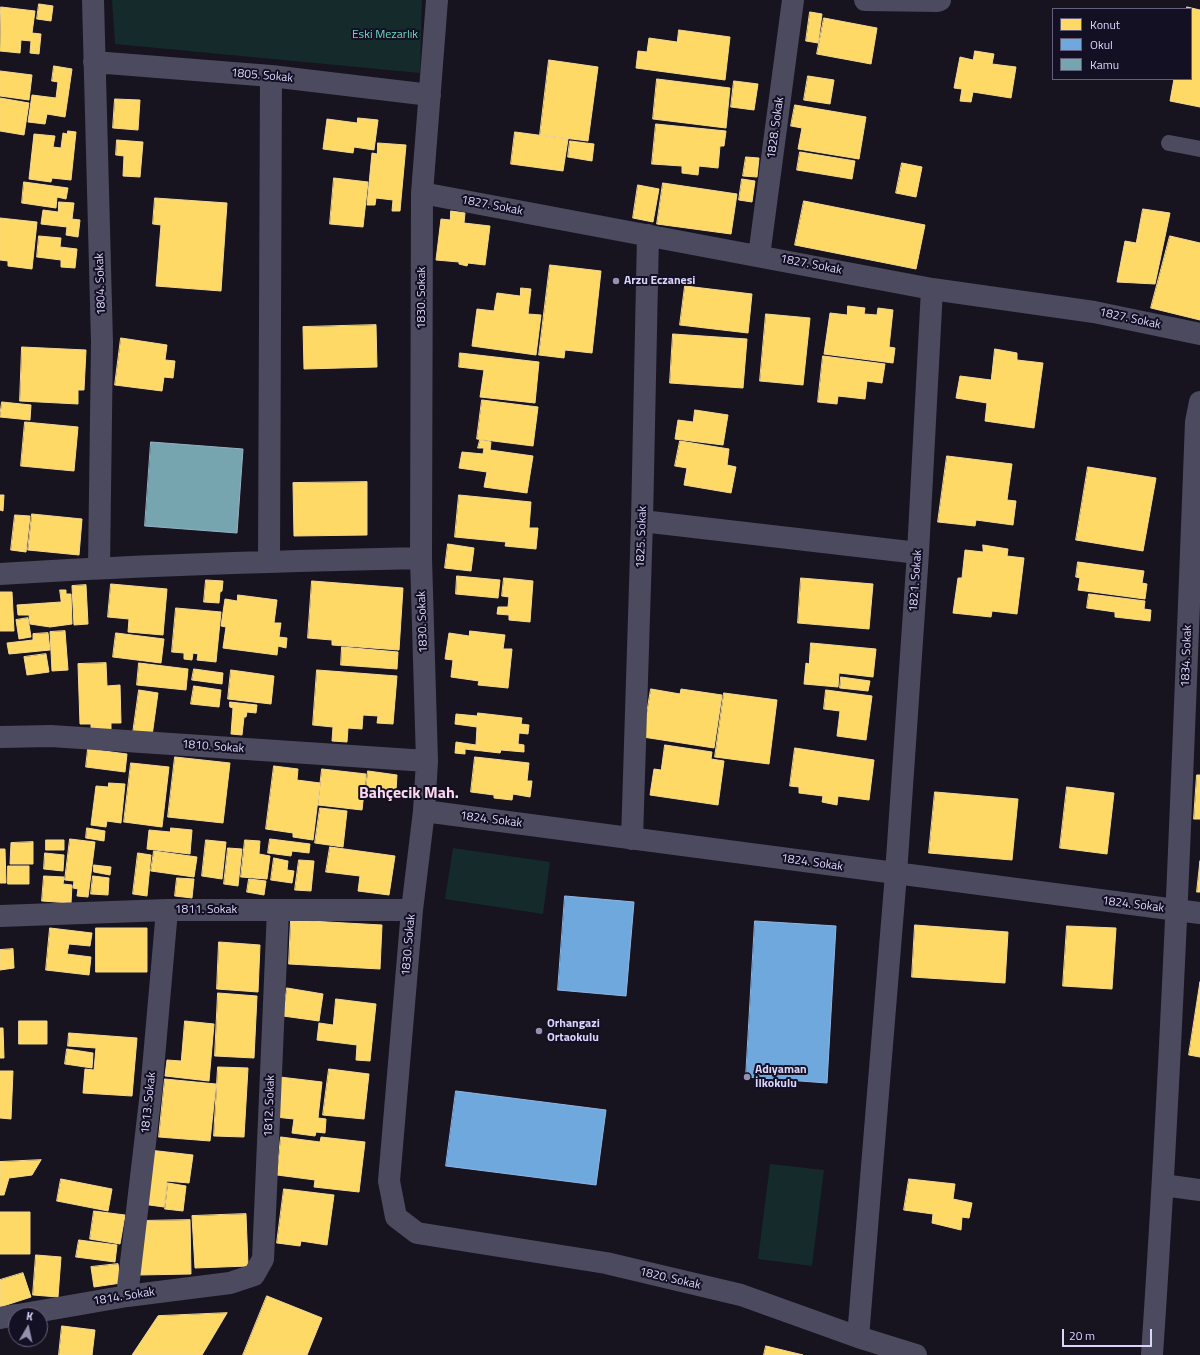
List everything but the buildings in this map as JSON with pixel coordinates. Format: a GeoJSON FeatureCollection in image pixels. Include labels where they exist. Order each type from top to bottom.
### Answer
{"type":"FeatureCollection","features":[{"type":"Feature","properties":{"kind":"street","name":"1804. Sokak"},"geometry":{"type":"LineString","coordinates":[[93,0],[102,342],[99,567]]}},
{"type":"Feature","properties":{"kind":"street","name":"1830. Sokak"},"geometry":{"type":"LineString","coordinates":[[417,1233],[396,1217],[389,1180],[412,910],[424,811],[427,761],[421,558],[422,193],[437,0]]}},
{"type":"Feature","properties":{"kind":"street","name":"1828. Sokak"},"geometry":{"type":"LineString","coordinates":[[759,256],[793,0]]}},
{"type":"Feature","properties":{"kind":"street"},"geometry":{"type":"LineString","coordinates":[[865,0],[940,0]]}},
{"type":"Feature","properties":{"kind":"street","name":"1805. Sokak"},"geometry":{"type":"LineString","coordinates":[[94,62],[271,76],[430,95]]}},
{"type":"Feature","properties":{"kind":"street"},"geometry":{"type":"LineString","coordinates":[[269,561],[271,76]]}},
{"type":"Feature","properties":{"kind":"street","name":"1827. Sokak"},"geometry":{"type":"LineString","coordinates":[[422,193],[932,289],[1094,312],[1200,334]]}},
{"type":"Feature","properties":{"kind":"street","name":"1825. Sokak"},"geometry":{"type":"LineString","coordinates":[[632,839],[642,521],[648,235]]}},
{"type":"Feature","properties":{"kind":"street","name":"1821. Sokak"},"geometry":{"type":"LineString","coordinates":[[858,1337],[896,874],[918,553],[932,289]]}},
{"type":"Feature","properties":{"kind":"street","name":"1834. Sokak"},"geometry":{"type":"LineString","coordinates":[[1152,1355],[1163,1185],[1177,910],[1196,422],[1200,402]]}},
{"type":"Feature","properties":{"kind":"street"},"geometry":{"type":"LineString","coordinates":[[642,521],[918,553]]}},
{"type":"Feature","properties":{"kind":"street"},"geometry":{"type":"LineString","coordinates":[[0,574],[99,567],[269,561],[421,558]]}},
{"type":"Feature","properties":{"kind":"street","name":"1810. Sokak"},"geometry":{"type":"LineString","coordinates":[[0,737],[51,736],[427,761]]}},
{"type":"Feature","properties":{"kind":"street","name":"1824. Sokak"},"geometry":{"type":"LineString","coordinates":[[424,811],[1200,913]]}},
{"type":"Feature","properties":{"kind":"street","name":"1811. Sokak"},"geometry":{"type":"LineString","coordinates":[[0,916],[167,910],[412,910]]}},
{"type":"Feature","properties":{"kind":"street","name":"1813. Sokak"},"geometry":{"type":"LineString","coordinates":[[127,1296],[151,1092],[167,910]]}},
{"type":"Feature","properties":{"kind":"street","name":"1812. Sokak"},"geometry":{"type":"LineString","coordinates":[[230,1283],[254,1274],[263,1259],[278,910]]}},
{"type":"Feature","properties":{"kind":"street"},"geometry":{"type":"LineString","coordinates":[[1163,1185],[1200,1190]]}},
{"type":"Feature","properties":{"kind":"street","name":"1820. Sokak"},"geometry":{"type":"LineString","coordinates":[[417,1233],[614,1265],[741,1296],[858,1337],[916,1355]]}},
{"type":"Feature","properties":{"kind":"street","name":"1814. Sokak"},"geometry":{"type":"LineString","coordinates":[[48,1310],[127,1296],[230,1283]]}},
{"type":"Feature","properties":{"kind":"lane"},"geometry":{"type":"LineString","coordinates":[[1169,143],[1200,148]]}},
{"type":"Feature","properties":{"kind":"green space","name":"Eski Mezarlık"},"geometry":{"type":"Polygon","coordinates":[[[112,0],[422,0],[420,73],[115,44],[112,0]]]}},
{"type":"Feature","properties":{"kind":"green space"},"geometry":{"type":"Polygon","coordinates":[[[453,848],[550,862],[543,914],[445,899],[453,848]]]}},
{"type":"Feature","properties":{"kind":"green space"},"geometry":{"type":"Polygon","coordinates":[[[770,1164],[824,1170],[812,1266],[758,1259],[770,1164]]]}},
{"type":"Feature","properties":{"kind":"place","name":"Arzu Eczanesi"},"geometry":{"type":"Point","coordinates":[616,281]}},
{"type":"Feature","properties":{"kind":"place","name":"Orhangazi Ortaokulu"},"geometry":{"type":"Point","coordinates":[539,1031]}},
{"type":"Feature","properties":{"kind":"place","name":"Adıyaman İlkokulu"},"geometry":{"type":"Point","coordinates":[747,1077]}},
{"type":"Feature","properties":{"kind":"district","name":"Bahçecik Mah."},"geometry":{"type":"Point","coordinates":[409,794]}}]}
